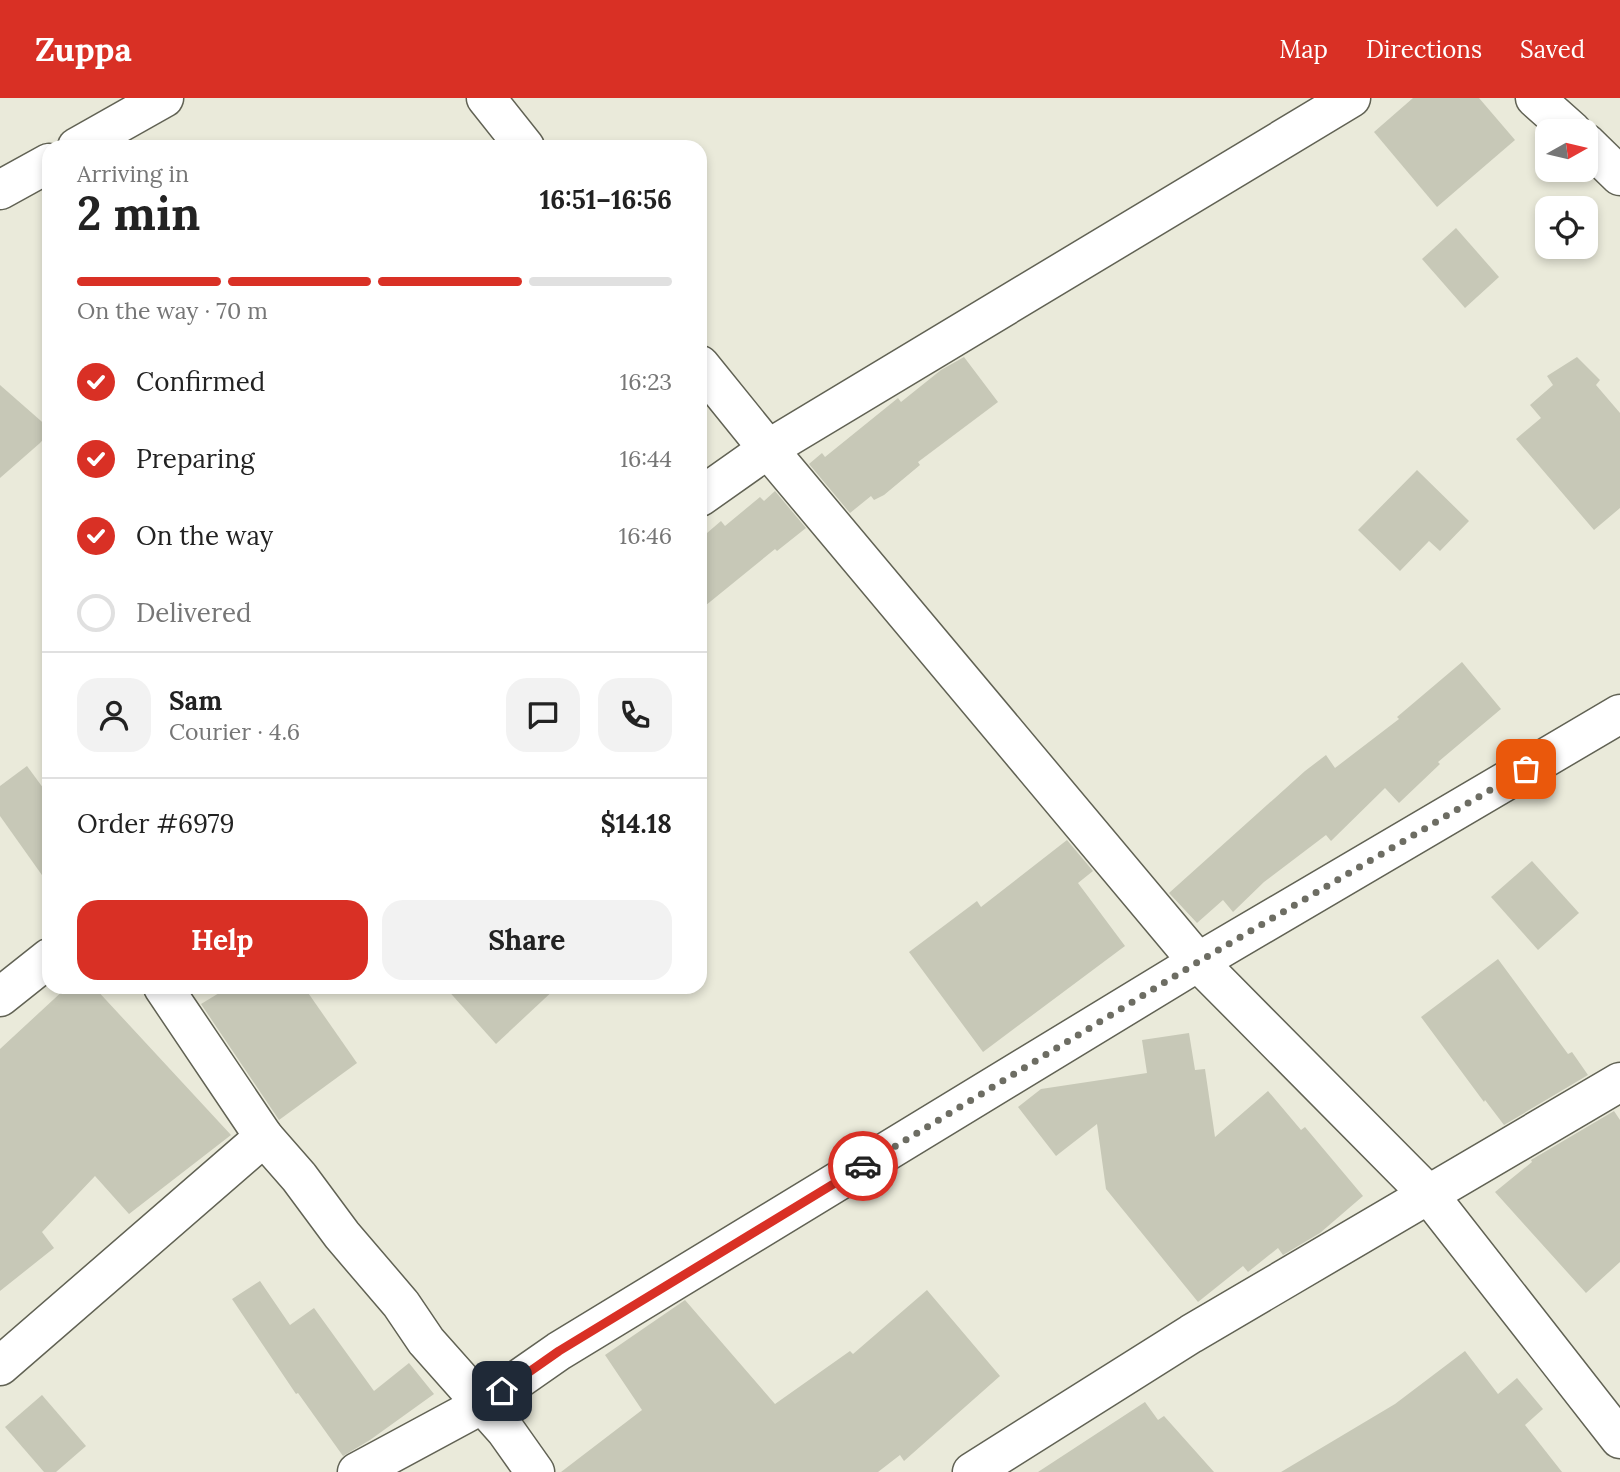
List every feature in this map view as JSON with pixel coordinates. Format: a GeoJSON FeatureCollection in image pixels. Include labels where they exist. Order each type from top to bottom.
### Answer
{"type":"FeatureCollection","features":[{"type":"Feature","properties":{"kind":"street"},"geometry":{"type":"LineString","coordinates":[[89,140],[164,98]]}},
{"type":"Feature","properties":{"kind":"street"},"geometry":{"type":"LineString","coordinates":[[486,98],[520,140]]}},
{"type":"Feature","properties":{"kind":"street"},"geometry":{"type":"LineString","coordinates":[[707,492],[768,449],[1351,98]]}},
{"type":"Feature","properties":{"kind":"street"},"geometry":{"type":"LineString","coordinates":[[1535,98],[1559,119]]}},
{"type":"Feature","properties":{"kind":"street"},"geometry":{"type":"LineString","coordinates":[[1598,155],[1620,176]]}},
{"type":"Feature","properties":{"kind":"street"},"geometry":{"type":"LineString","coordinates":[[0,190],[42,167]]}},
{"type":"Feature","properties":{"kind":"street"},"geometry":{"type":"LineString","coordinates":[[707,374],[1198,962],[1429,1195],[1620,1439]]}},
{"type":"Feature","properties":{"kind":"street"},"geometry":{"type":"LineString","coordinates":[[358,1472],[483,1404],[559,1351],[1198,962],[1620,714]]}},
{"type":"Feature","properties":{"kind":"street"},"geometry":{"type":"LineString","coordinates":[[0,997],[42,964]]}},
{"type":"Feature","properties":{"kind":"street"},"geometry":{"type":"LineString","coordinates":[[168,994],[264,1137],[401,1304],[426,1341],[506,1431],[535,1472]]}},
{"type":"Feature","properties":{"kind":"street"},"geometry":{"type":"LineString","coordinates":[[972,1472],[1191,1334],[1620,1082]]}},
{"type":"Feature","properties":{"kind":"street"},"geometry":{"type":"LineString","coordinates":[[0,1366],[264,1137]]}},
{"type":"Feature","properties":{"kind":"building"},"geometry":{"type":"Polygon","coordinates":[[[1413,98],[1479,98],[1515,140],[1437,207],[1374,132],[1413,98]]]}},
{"type":"Feature","properties":{"kind":"building"},"geometry":{"type":"Polygon","coordinates":[[[1456,228],[1499,277],[1465,308],[1422,259],[1456,228]]]}},
{"type":"Feature","properties":{"kind":"building"},"geometry":{"type":"Polygon","coordinates":[[[964,357],[998,402],[918,462],[920,465],[884,495],[874,500],[871,496],[850,513],[809,464],[822,453],[825,457],[898,398],[901,402],[941,370],[964,357]]]}},
{"type":"Feature","properties":{"kind":"building"},"geometry":{"type":"Polygon","coordinates":[[[1577,357],[1600,380],[1596,385],[1620,413],[1620,508],[1594,530],[1516,439],[1541,418],[1530,405],[1553,385],[1547,376],[1577,357]]]}},
{"type":"Feature","properties":{"kind":"building"},"geometry":{"type":"Polygon","coordinates":[[[0,385],[42,422],[42,441],[0,478],[0,385]]]}},
{"type":"Feature","properties":{"kind":"building"},"geometry":{"type":"Polygon","coordinates":[[[1417,470],[1469,521],[1440,551],[1429,541],[1400,571],[1358,530],[1417,470]]]}},
{"type":"Feature","properties":{"kind":"building"},"geometry":{"type":"Polygon","coordinates":[[[775,491],[806,528],[777,551],[775,549],[707,604],[707,533],[721,521],[725,526],[760,497],[764,501],[775,491]]]}},
{"type":"Feature","properties":{"kind":"building"},"geometry":{"type":"Polygon","coordinates":[[[1462,662],[1501,709],[1438,762],[1440,764],[1399,803],[1385,788],[1331,841],[1326,835],[1264,882],[1233,912],[1223,900],[1197,923],[1169,893],[1305,771],[1326,755],[1335,768],[1399,719],[1397,717],[1462,662]]]}},
{"type":"Feature","properties":{"kind":"building"},"geometry":{"type":"Polygon","coordinates":[[[27,766],[42,786],[42,875],[0,816],[0,786],[27,766]]]}},
{"type":"Feature","properties":{"kind":"building"},"geometry":{"type":"Polygon","coordinates":[[[1067,840],[1093,871],[1078,883],[1125,946],[983,1052],[909,952],[977,901],[981,907],[1067,840]]]}},
{"type":"Feature","properties":{"kind":"building"},"geometry":{"type":"Polygon","coordinates":[[[1532,861],[1579,913],[1538,950],[1491,897],[1532,861]]]}},
{"type":"Feature","properties":{"kind":"building"},"geometry":{"type":"Polygon","coordinates":[[[1498,959],[1568,1054],[1572,1052],[1588,1075],[1504,1125],[1421,1017],[1498,959]]]}},
{"type":"Feature","properties":{"kind":"building"},"geometry":{"type":"Polygon","coordinates":[[[59,994],[100,994],[231,1135],[129,1214],[95,1176],[42,1232],[54,1248],[0,1291],[0,1049],[59,994]]]}},
{"type":"Feature","properties":{"kind":"building"},"geometry":{"type":"Polygon","coordinates":[[[217,994],[309,994],[357,1063],[279,1120],[201,1004],[217,994]]]}},
{"type":"Feature","properties":{"kind":"building"},"geometry":{"type":"Polygon","coordinates":[[[451,994],[550,994],[496,1044],[451,994]]]}},
{"type":"Feature","properties":{"kind":"building"},"geometry":{"type":"Polygon","coordinates":[[[1189,1033],[1195,1070],[1205,1069],[1215,1137],[1268,1091],[1301,1130],[1305,1127],[1363,1196],[1320,1233],[1283,1255],[1278,1248],[1248,1272],[1243,1266],[1198,1302],[1106,1189],[1097,1124],[1056,1156],[1018,1107],[1041,1089],[1147,1073],[1142,1040],[1189,1033]]]}},
{"type":"Feature","properties":{"kind":"building"},"geometry":{"type":"Polygon","coordinates":[[[1614,1111],[1620,1120],[1620,1262],[1586,1293],[1495,1192],[1532,1162],[1531,1160],[1614,1111]]]}},
{"type":"Feature","properties":{"kind":"building"},"geometry":{"type":"Polygon","coordinates":[[[260,1281],[290,1325],[314,1308],[374,1391],[409,1363],[434,1394],[343,1456],[298,1393],[296,1394],[232,1299],[260,1281]]]}},
{"type":"Feature","properties":{"kind":"building"},"geometry":{"type":"Polygon","coordinates":[[[927,1290],[1000,1376],[904,1461],[900,1455],[878,1472],[561,1472],[642,1410],[605,1355],[685,1300],[775,1404],[850,1351],[853,1354],[927,1290]]]}},
{"type":"Feature","properties":{"kind":"building"},"geometry":{"type":"Polygon","coordinates":[[[1465,1351],[1498,1394],[1517,1378],[1543,1409],[1525,1425],[1562,1472],[1281,1472],[1395,1404],[1465,1351]]]}},
{"type":"Feature","properties":{"kind":"building"},"geometry":{"type":"Polygon","coordinates":[[[42,1395],[86,1446],[56,1472],[44,1472],[5,1427],[42,1395]]]}},
{"type":"Feature","properties":{"kind":"building"},"geometry":{"type":"Polygon","coordinates":[[[1145,1402],[1158,1420],[1164,1416],[1214,1472],[1038,1472],[1145,1402]]]}},
{"type":"Feature","properties":{"kind":"way so far"},"geometry":{"type":"LineString","coordinates":[[863,1166],[1198,962],[1526,769]]}},
{"type":"Feature","properties":{"kind":"route"},"geometry":{"type":"LineString","coordinates":[[502,1391],[559,1351],[863,1166]]}}]}
